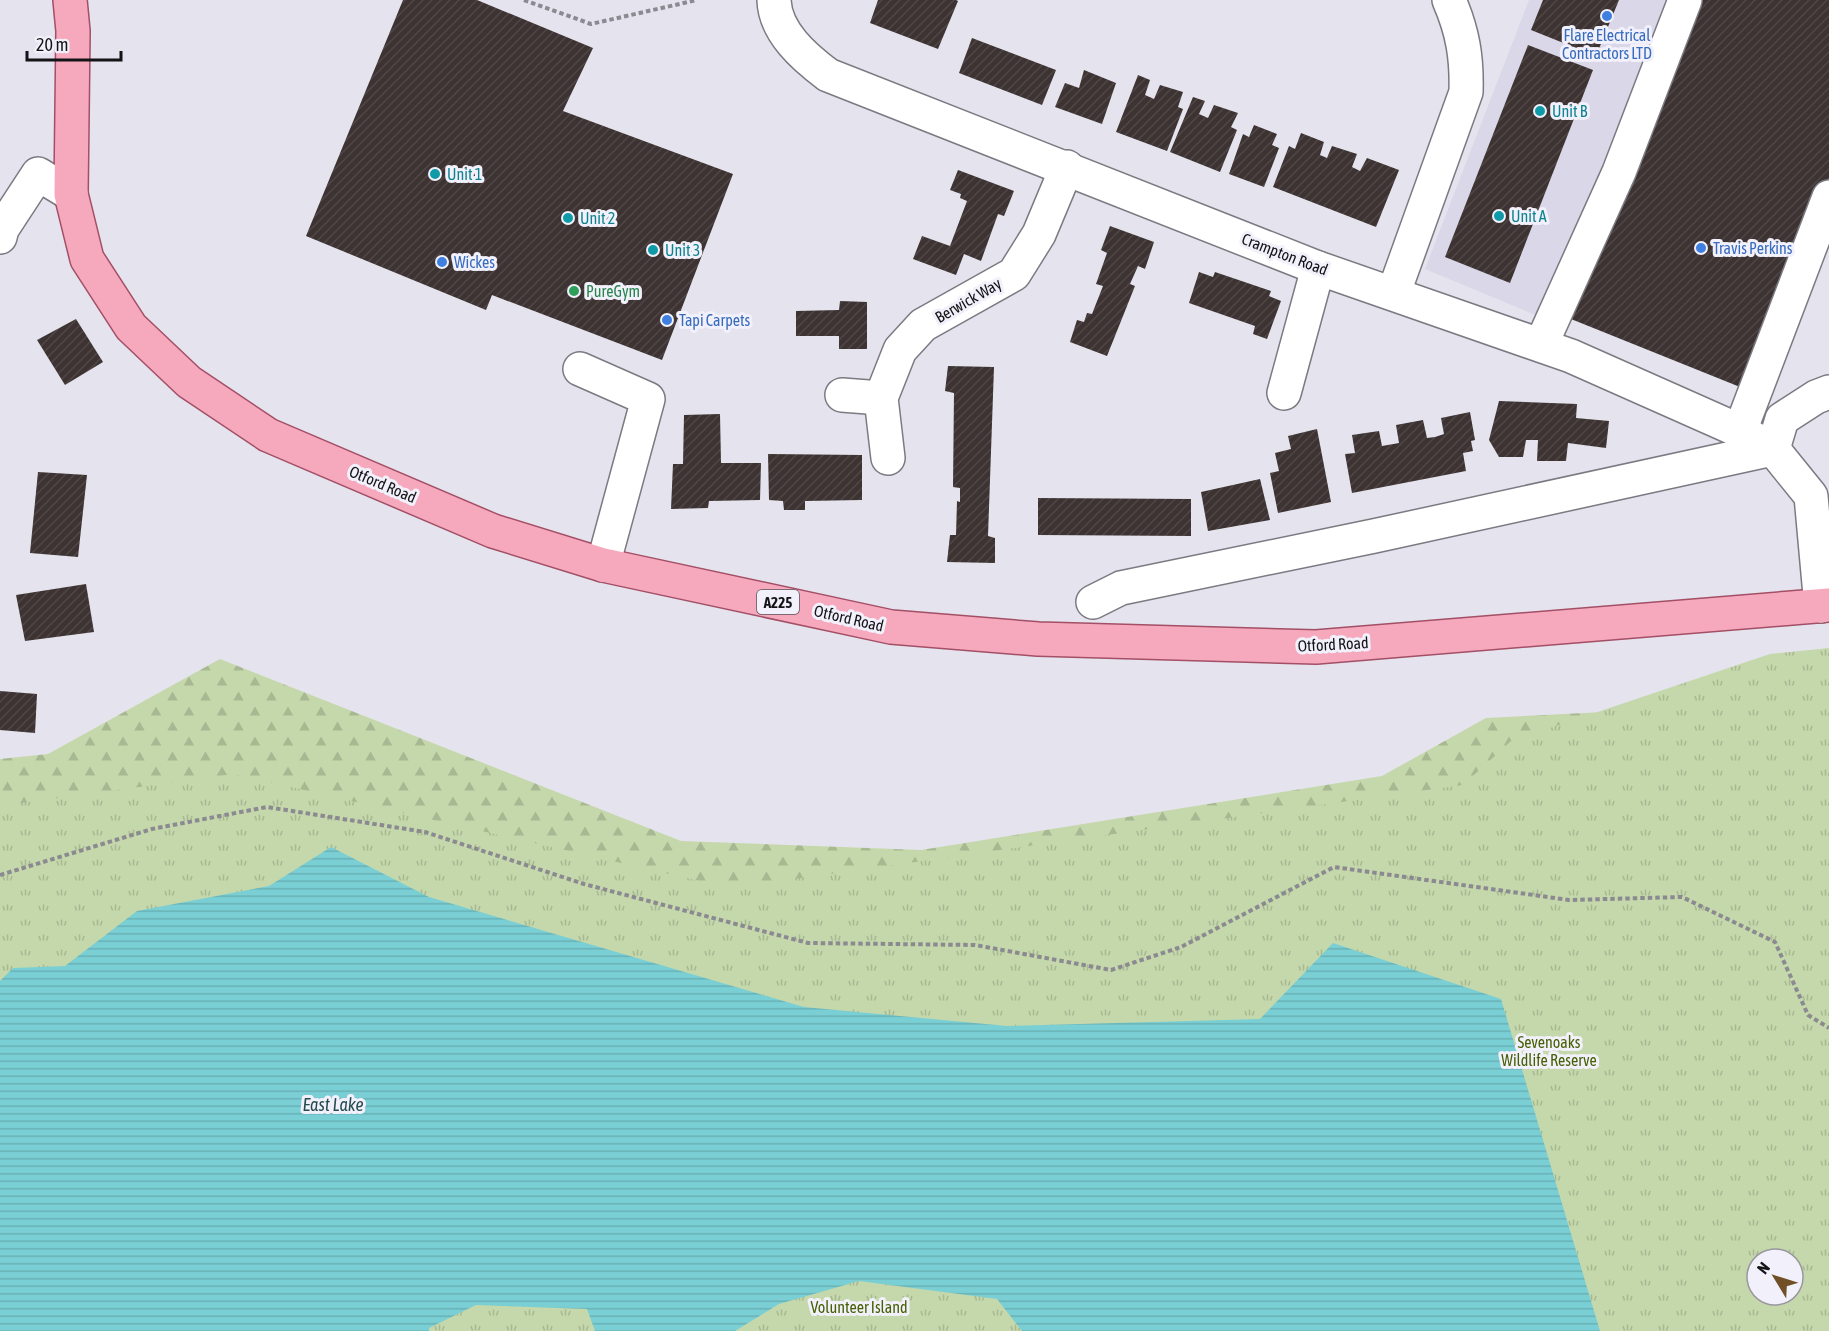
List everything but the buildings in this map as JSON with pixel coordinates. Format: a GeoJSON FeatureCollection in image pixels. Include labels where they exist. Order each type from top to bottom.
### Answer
{"type":"FeatureCollection","features":[{"type":"Feature","properties":{"kind":"main road","name":"Otford Road"},"geometry":{"type":"LineString","coordinates":[[70,0],[73,31],[71,194],[87,259],[131,327],[189,382],[268,435],[493,531],[603,565],[891,627],[1038,639],[1317,647],[1825,605]]}},
{"type":"Feature","properties":{"kind":"street","name":"Crampton Road"},"geometry":{"type":"LineString","coordinates":[[774,0],[774,9],[786,35],[805,58],[828,75],[1067,167],[1318,268],[1394,292],[1541,345],[1740,430],[1773,449],[1811,496],[1825,605]]}},
{"type":"Feature","properties":{"kind":"street"},"geometry":{"type":"LineString","coordinates":[[1541,345],[1619,172],[1685,0]]}},
{"type":"Feature","properties":{"kind":"street"},"geometry":{"type":"LineString","coordinates":[[1394,292],[1466,92],[1467,60],[1456,5]]}},
{"type":"Feature","properties":{"kind":"street","name":"Berwick Way"},"geometry":{"type":"LineString","coordinates":[[888,458],[881,399],[900,350],[923,325],[1014,274],[1040,234],[1067,167]]}},
{"type":"Feature","properties":{"kind":"street"},"geometry":{"type":"LineString","coordinates":[[0,237],[2,229],[38,174],[71,194]]}},
{"type":"Feature","properties":{"kind":"street"},"geometry":{"type":"LineString","coordinates":[[1740,430],[1829,197]]}},
{"type":"Feature","properties":{"kind":"street"},"geometry":{"type":"LineString","coordinates":[[1284,393],[1318,268]]}},
{"type":"Feature","properties":{"kind":"street"},"geometry":{"type":"LineString","coordinates":[[580,369],[648,399],[603,565]]}},
{"type":"Feature","properties":{"kind":"street"},"geometry":{"type":"LineString","coordinates":[[1093,602],[1121,588],[1385,534],[1773,449],[1782,419],[1816,397],[1829,392]]}},
{"type":"Feature","properties":{"kind":"street"},"geometry":{"type":"LineString","coordinates":[[842,395],[881,399]]}},
{"type":"Feature","properties":{"kind":"path"},"geometry":{"type":"LineString","coordinates":[[524,0],[591,24],[697,0]]}},
{"type":"Feature","properties":{"kind":"path"},"geometry":{"type":"LineString","coordinates":[[0,875],[152,829],[267,807],[425,832],[584,884],[808,943],[975,945],[1111,970],[1180,947],[1334,867],[1569,900],[1682,897],[1775,942],[1808,1016],[1829,1028]]}},
{"type":"Feature","properties":{"kind":"shaded area"},"geometry":{"type":"Polygon","coordinates":[[[1529,0],[1693,0],[1562,326],[1425,269],[1529,0]]]}},
{"type":"Feature","properties":{"kind":"green space","name":"Sevenoaks Wildlife Reserve"},"geometry":{"type":"Polygon","coordinates":[[[1829,648],[1829,1331],[0,1331],[0,806],[234,774],[730,888],[1463,785],[1511,741],[1770,654],[1829,648]]]}},
{"type":"Feature","properties":{"kind":"green space"},"geometry":{"type":"Polygon","coordinates":[[[220,659],[681,841],[921,850],[1382,776],[1486,718],[1704,707],[1679,883],[0,925],[0,759],[48,754],[220,659]]]}},
{"type":"Feature","properties":{"kind":"water","name":"East Lake"},"geometry":{"type":"Polygon","coordinates":[[[331,847],[429,897],[804,1007],[1007,1026],[1260,1019],[1333,943],[1501,999],[1600,1331],[1022,1331],[997,1299],[859,1281],[779,1304],[735,1331],[595,1331],[587,1309],[476,1305],[429,1328],[429,1331],[0,1331],[0,981],[13,968],[65,966],[137,911],[269,886],[331,847]]]}},
{"type":"Feature","properties":{"kind":"place","name":"Flare Electrical Contractors LTD"},"geometry":{"type":"Point","coordinates":[1607,16]}},
{"type":"Feature","properties":{"kind":"place","name":"Unit B"},"geometry":{"type":"Point","coordinates":[1540,111]}},
{"type":"Feature","properties":{"kind":"place","name":"Unit 1"},"geometry":{"type":"Point","coordinates":[435,174]}},
{"type":"Feature","properties":{"kind":"place","name":"Unit A"},"geometry":{"type":"Point","coordinates":[1499,216]}},
{"type":"Feature","properties":{"kind":"place","name":"Unit 2"},"geometry":{"type":"Point","coordinates":[568,218]}},
{"type":"Feature","properties":{"kind":"place","name":"Travis Perkins"},"geometry":{"type":"Point","coordinates":[1701,248]}},
{"type":"Feature","properties":{"kind":"place","name":"Unit 3"},"geometry":{"type":"Point","coordinates":[653,250]}},
{"type":"Feature","properties":{"kind":"place","name":"Wickes"},"geometry":{"type":"Point","coordinates":[442,262]}},
{"type":"Feature","properties":{"kind":"place","name":"PureGym"},"geometry":{"type":"Point","coordinates":[574,291]}},
{"type":"Feature","properties":{"kind":"place","name":"Tapi Carpets"},"geometry":{"type":"Point","coordinates":[667,320]}},
{"type":"Feature","properties":{"kind":"park label","name":"Volunteer Island"},"geometry":{"type":"Point","coordinates":[859,1307]}}]}
